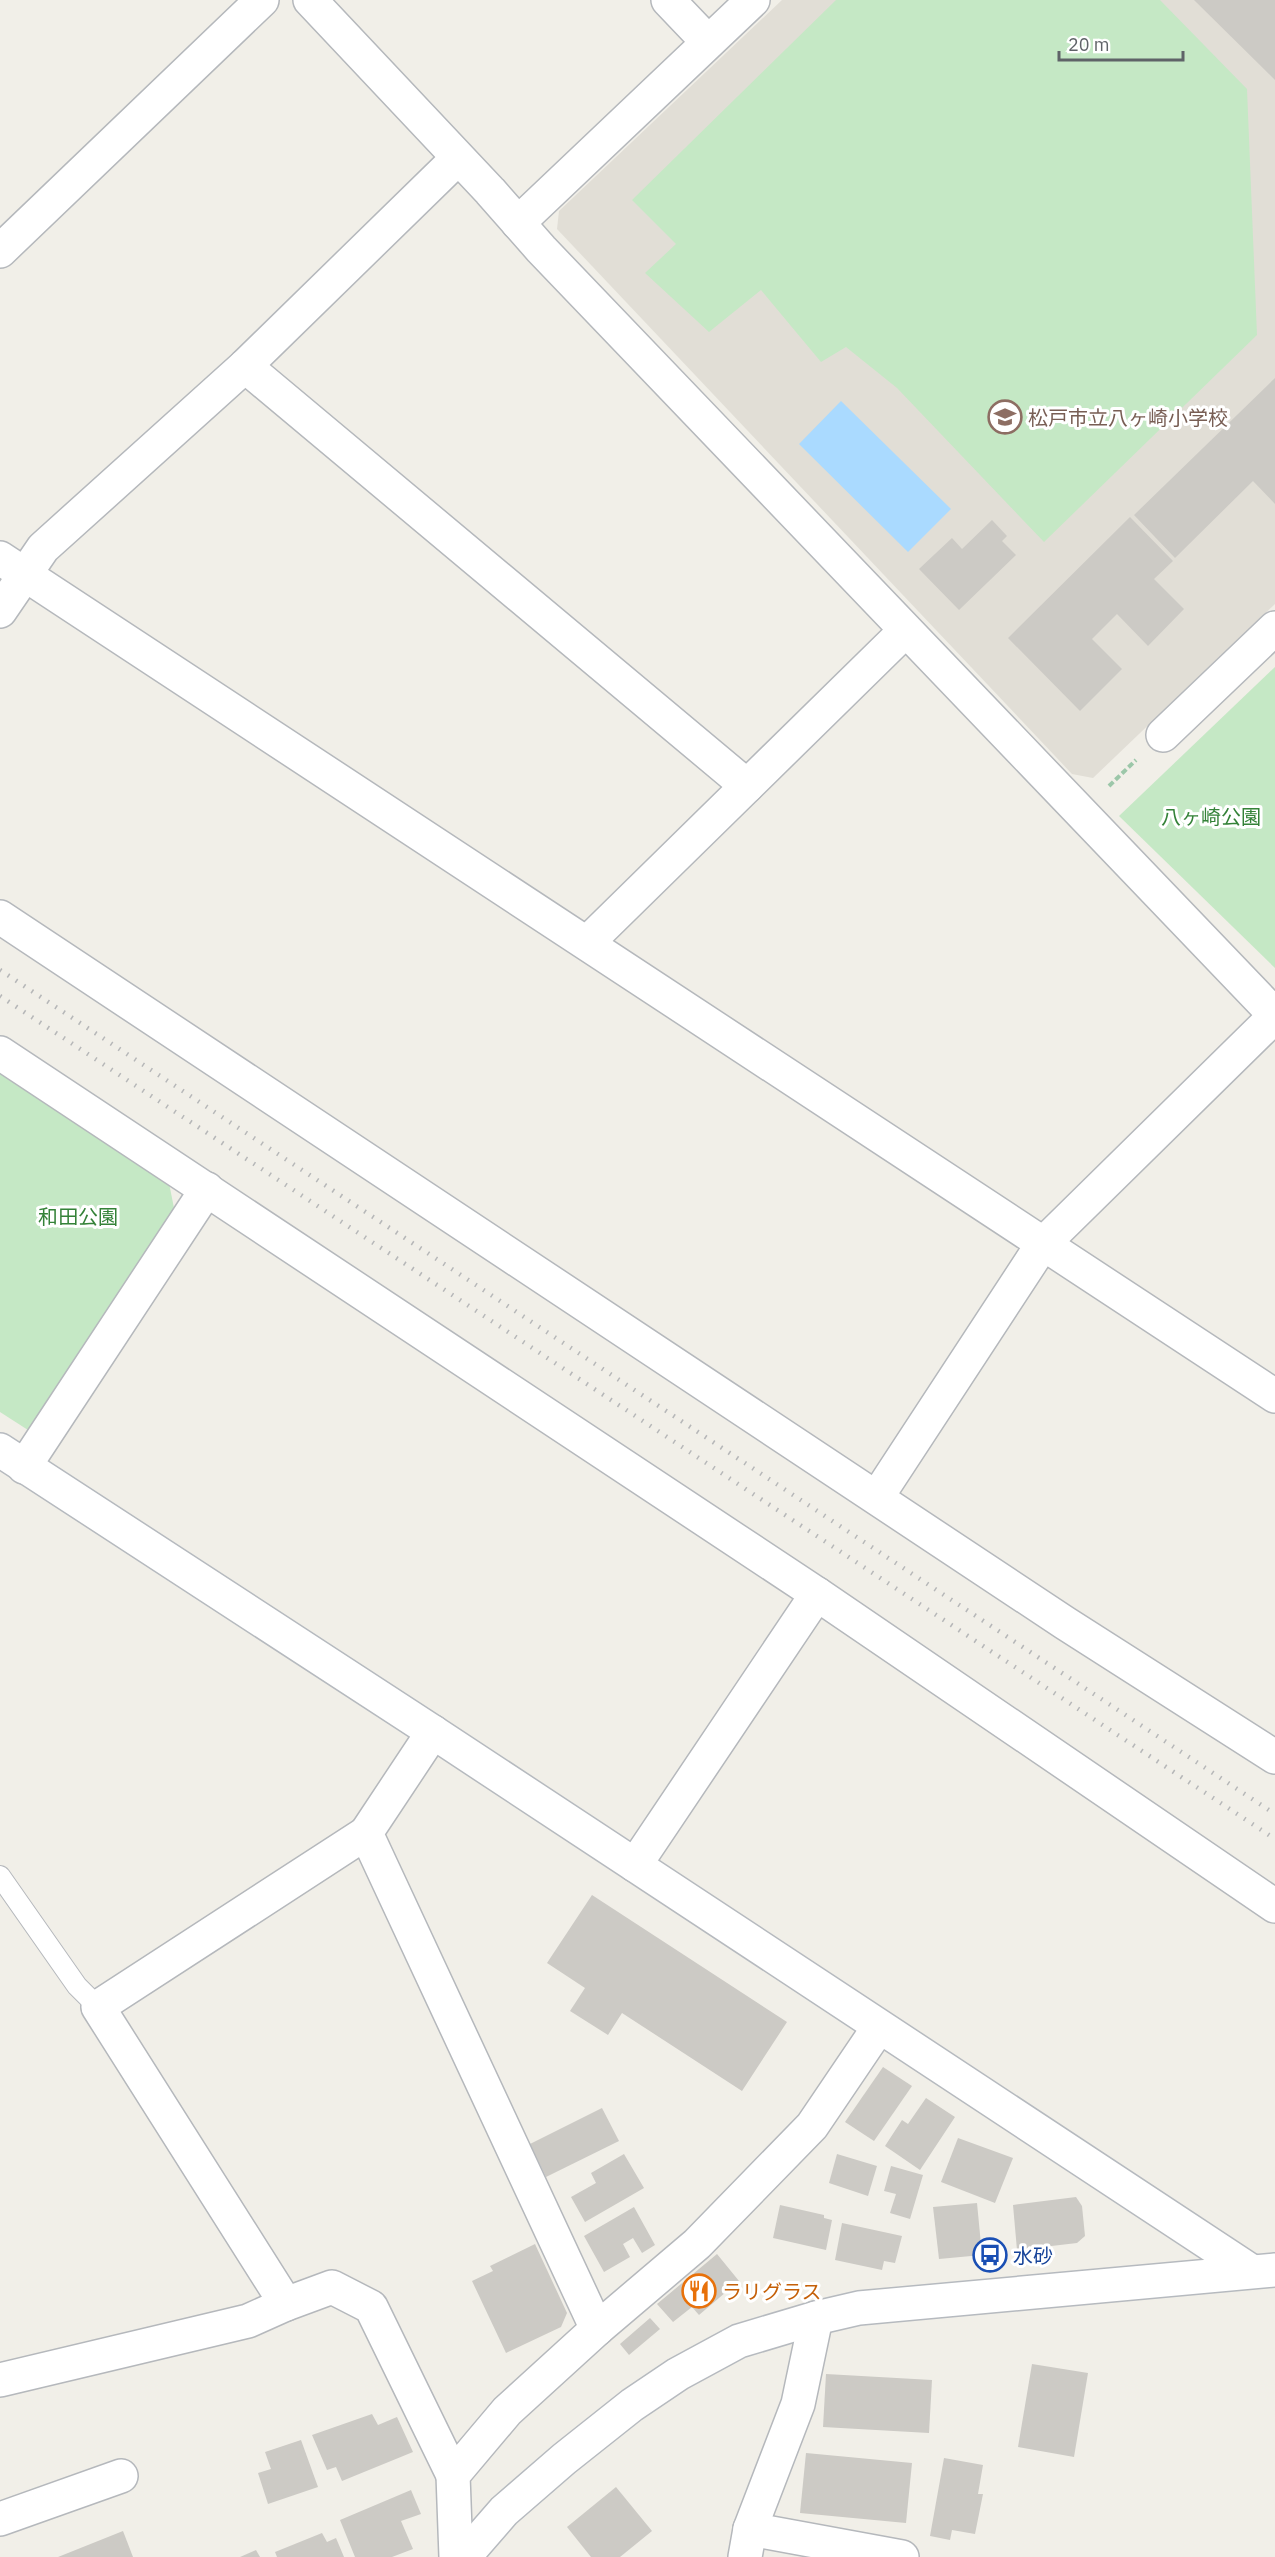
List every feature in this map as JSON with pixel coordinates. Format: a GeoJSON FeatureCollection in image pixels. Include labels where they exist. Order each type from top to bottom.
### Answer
{"type":"FeatureCollection","features":[{"type":"Feature","properties":{"kind":"street"},"geometry":{"type":"LineString","coordinates":[[0,251],[262,0]]}},
{"type":"Feature","properties":{"kind":"street"},"geometry":{"type":"LineString","coordinates":[[310,0],[905,631],[1082,812],[1275,1016],[1042,1245],[877,1497]]}},
{"type":"Feature","properties":{"kind":"street"},"geometry":{"type":"LineString","coordinates":[[668,0],[708,42]]}},
{"type":"Feature","properties":{"kind":"street"},"geometry":{"type":"LineString","coordinates":[[518,223],[753,0]]}},
{"type":"Feature","properties":{"kind":"street"},"geometry":{"type":"LineString","coordinates":[[0,611],[12,566],[43,548],[245,366],[458,158]]}},
{"type":"Feature","properties":{"kind":"street"},"geometry":{"type":"LineString","coordinates":[[245,366],[747,786]]}},
{"type":"Feature","properties":{"kind":"street"},"geometry":{"type":"LineString","coordinates":[[12,566],[588,942],[1042,1245],[1275,1396]]}},
{"type":"Feature","properties":{"kind":"street"},"geometry":{"type":"LineString","coordinates":[[1163,735],[1275,628]]}},
{"type":"Feature","properties":{"kind":"street"},"geometry":{"type":"LineString","coordinates":[[588,942],[905,631]]}},
{"type":"Feature","properties":{"kind":"street"},"geometry":{"type":"LineString","coordinates":[[0,917],[1065,1623],[1275,1757]]}},
{"type":"Feature","properties":{"kind":"street"},"geometry":{"type":"LineString","coordinates":[[0,1053],[817,1594],[1275,1906]]}},
{"type":"Feature","properties":{"kind":"street"},"geometry":{"type":"LineString","coordinates":[[207,1189],[9,1460],[433,1732],[879,2027],[1267,2277]]}},
{"type":"Feature","properties":{"kind":"street"},"geometry":{"type":"LineString","coordinates":[[635,1865],[817,1594]]}},
{"type":"Feature","properties":{"kind":"street"},"geometry":{"type":"LineString","coordinates":[[286,2304],[98,2007],[366,1833],[433,1732]]}},
{"type":"Feature","properties":{"kind":"street"},"geometry":{"type":"LineString","coordinates":[[366,1833],[597,2329]]}},
{"type":"Feature","properties":{"kind":"street"},"geometry":{"type":"LineString","coordinates":[[453,2475],[507,2411],[597,2329],[697,2244],[812,2126],[879,2027]]}},
{"type":"Feature","properties":{"kind":"street"},"geometry":{"type":"LineString","coordinates":[[464,2557],[504,2511],[632,2405],[678,2374],[739,2341],[859,2308],[1267,2277]]}},
{"type":"Feature","properties":{"kind":"street"},"geometry":{"type":"LineString","coordinates":[[0,2380],[248,2321],[286,2304],[332,2288],[371,2307],[453,2475],[456,2557]]}},
{"type":"Feature","properties":{"kind":"street"},"geometry":{"type":"LineString","coordinates":[[816,2318],[798,2404],[748,2543],[902,2557]]}},
{"type":"Feature","properties":{"kind":"street"},"geometry":{"type":"LineString","coordinates":[[0,2519],[121,2476]]}},
{"type":"Feature","properties":{"kind":"lane"},"geometry":{"type":"LineString","coordinates":[[0,1876],[77,1986],[98,2007]]}},
{"type":"Feature","properties":{"kind":"path"},"geometry":{"type":"LineString","coordinates":[[1082,812],[1163,735]]}},
{"type":"Feature","properties":{"kind":"shaded area","name":"松戸市立八ヶ崎小学校"},"geometry":{"type":"Polygon","coordinates":[[[782,0],[1275,0],[1275,604],[1093,778],[1072,774],[557,229],[559,211],[782,0]]]}},
{"type":"Feature","properties":{"kind":"green space"},"geometry":{"type":"Polygon","coordinates":[[[836,0],[1160,0],[1247,89],[1257,335],[1044,542],[897,388],[846,347],[821,362],[761,290],[709,332],[645,273],[676,244],[632,200],[836,0]]]}},
{"type":"Feature","properties":{"kind":"green space","name":"八ヶ崎公園"},"geometry":{"type":"Polygon","coordinates":[[[1275,667],[1275,968],[1119,816],[1275,667]]]}},
{"type":"Feature","properties":{"kind":"green space","name":"和田公園"},"geometry":{"type":"Polygon","coordinates":[[[0,1071],[169,1183],[175,1213],[28,1430],[0,1412],[0,1071]]]}},
{"type":"Feature","properties":{"kind":"water"},"geometry":{"type":"Polygon","coordinates":[[[841,401],[951,509],[908,552],[799,444],[841,401]]]}},
{"type":"Feature","properties":{"kind":"building"},"geometry":{"type":"Polygon","coordinates":[[[1194,0],[1275,0],[1275,80],[1194,0]]]}},
{"type":"Feature","properties":{"kind":"building"},"geometry":{"type":"Polygon","coordinates":[[[1275,378],[1275,504],[1253,481],[1175,558],[1134,515],[1275,378]]]}},
{"type":"Feature","properties":{"kind":"building"},"geometry":{"type":"Polygon","coordinates":[[[1130,517],[1173,561],[1154,579],[1184,609],[1148,646],[1117,614],[1092,639],[1122,669],[1080,711],[1008,638],[1130,517]]]}},
{"type":"Feature","properties":{"kind":"building"},"geometry":{"type":"Polygon","coordinates":[[[992,520],[1007,536],[1002,541],[1016,555],[959,610],[919,569],[952,538],[962,549],[992,520]]]}},
{"type":"Feature","properties":{"kind":"building"},"geometry":{"type":"Polygon","coordinates":[[[592,1895],[787,2022],[742,2091],[622,2013],[608,2035],[570,2011],[585,1988],[547,1963],[592,1895]]]}},
{"type":"Feature","properties":{"kind":"building"},"geometry":{"type":"Polygon","coordinates":[[[883,2067],[912,2086],[874,2141],[845,2122],[883,2067]]]}},
{"type":"Feature","properties":{"kind":"building"},"geometry":{"type":"Polygon","coordinates":[[[926,2098],[955,2117],[920,2170],[885,2146],[902,2120],[908,2124],[926,2098]]]}},
{"type":"Feature","properties":{"kind":"building"},"geometry":{"type":"Polygon","coordinates":[[[602,2108],[619,2141],[546,2177],[530,2144],[602,2108]]]}},
{"type":"Feature","properties":{"kind":"building"},"geometry":{"type":"Polygon","coordinates":[[[958,2138],[1013,2158],[995,2203],[941,2182],[958,2138]]]}},
{"type":"Feature","properties":{"kind":"building"},"geometry":{"type":"Polygon","coordinates":[[[624,2154],[644,2188],[585,2222],[571,2197],[596,2183],[591,2173],[624,2154]]]}},
{"type":"Feature","properties":{"kind":"building"},"geometry":{"type":"Polygon","coordinates":[[[837,2154],[877,2166],[868,2196],[829,2183],[837,2154]]]}},
{"type":"Feature","properties":{"kind":"building"},"geometry":{"type":"Polygon","coordinates":[[[891,2166],[923,2175],[910,2219],[890,2213],[896,2194],[884,2191],[891,2166]]]}},
{"type":"Feature","properties":{"kind":"building"},"geometry":{"type":"Polygon","coordinates":[[[1076,2197],[1082,2206],[1085,2236],[1077,2243],[1017,2250],[1013,2205],[1076,2197]]]}},
{"type":"Feature","properties":{"kind":"building"},"geometry":{"type":"Polygon","coordinates":[[[977,2203],[982,2255],[939,2259],[933,2207],[977,2203]]]}},
{"type":"Feature","properties":{"kind":"building"},"geometry":{"type":"Polygon","coordinates":[[[780,2205],[824,2215],[824,2218],[832,2220],[826,2250],[773,2238],[780,2205]]]}},
{"type":"Feature","properties":{"kind":"building"},"geometry":{"type":"Polygon","coordinates":[[[634,2207],[655,2245],[642,2253],[633,2238],[623,2244],[630,2257],[604,2272],[584,2236],[634,2207]]]}},
{"type":"Feature","properties":{"kind":"building"},"geometry":{"type":"Polygon","coordinates":[[[842,2223],[902,2236],[895,2263],[884,2261],[882,2270],[835,2260],[842,2223]]]}},
{"type":"Feature","properties":{"kind":"building"},"geometry":{"type":"Polygon","coordinates":[[[535,2244],[567,2313],[561,2327],[506,2353],[472,2281],[493,2271],[490,2266],[535,2244]]]}},
{"type":"Feature","properties":{"kind":"building"},"geometry":{"type":"Polygon","coordinates":[[[717,2254],[739,2281],[699,2315],[692,2307],[673,2322],[657,2304],[717,2254]]]}},
{"type":"Feature","properties":{"kind":"building"},"geometry":{"type":"Polygon","coordinates":[[[650,2318],[660,2329],[629,2355],[620,2344],[650,2318]]]}},
{"type":"Feature","properties":{"kind":"building"},"geometry":{"type":"Polygon","coordinates":[[[1032,2364],[1088,2373],[1074,2457],[1018,2447],[1032,2364]]]}},
{"type":"Feature","properties":{"kind":"building"},"geometry":{"type":"Polygon","coordinates":[[[826,2374],[932,2380],[929,2433],[823,2427],[826,2374]]]}},
{"type":"Feature","properties":{"kind":"building"},"geometry":{"type":"Polygon","coordinates":[[[372,2414],[378,2425],[397,2417],[413,2452],[342,2481],[336,2467],[327,2470],[312,2435],[372,2414]]]}},
{"type":"Feature","properties":{"kind":"building"},"geometry":{"type":"Polygon","coordinates":[[[301,2440],[318,2487],[268,2504],[258,2473],[271,2469],[265,2452],[301,2440]]]}},
{"type":"Feature","properties":{"kind":"building"},"geometry":{"type":"Polygon","coordinates":[[[806,2453],[912,2463],[906,2523],[800,2513],[806,2453]]]}},
{"type":"Feature","properties":{"kind":"building"},"geometry":{"type":"Polygon","coordinates":[[[944,2458],[983,2465],[978,2494],[983,2494],[975,2534],[952,2530],[950,2540],[930,2536],[944,2458]]]}},
{"type":"Feature","properties":{"kind":"building"},"geometry":{"type":"Polygon","coordinates":[[[616,2487],[652,2531],[620,2557],[591,2557],[567,2527],[616,2487]]]}},
{"type":"Feature","properties":{"kind":"building"},"geometry":{"type":"Polygon","coordinates":[[[411,2490],[421,2514],[401,2521],[413,2549],[392,2557],[355,2557],[340,2520],[411,2490]]]}},
{"type":"Feature","properties":{"kind":"building"},"geometry":{"type":"Polygon","coordinates":[[[123,2531],[133,2557],[58,2557],[123,2531]]]}},
{"type":"Feature","properties":{"kind":"building"},"geometry":{"type":"Polygon","coordinates":[[[322,2533],[327,2542],[336,2538],[344,2557],[277,2557],[275,2552],[322,2533]]]}},
{"type":"Feature","properties":{"kind":"building"},"geometry":{"type":"Polygon","coordinates":[[[256,2550],[260,2557],[240,2557],[256,2550]]]}},
{"type":"Feature","properties":{"kind":"railway"},"geometry":{"type":"LineString","coordinates":[[0,970],[1275,1814]]}},
{"type":"Feature","properties":{"kind":"railway"},"geometry":{"type":"LineString","coordinates":[[0,996],[1275,1839]]}},
{"type":"Feature","properties":{"kind":"place","name":"松戸市立八ヶ崎小学校"},"geometry":{"type":"Point","coordinates":[1005,417]}},
{"type":"Feature","properties":{"kind":"place","name":"水砂"},"geometry":{"type":"Point","coordinates":[990,2255]}},
{"type":"Feature","properties":{"kind":"place","name":"ラリグラス"},"geometry":{"type":"Point","coordinates":[699,2291]}}]}
